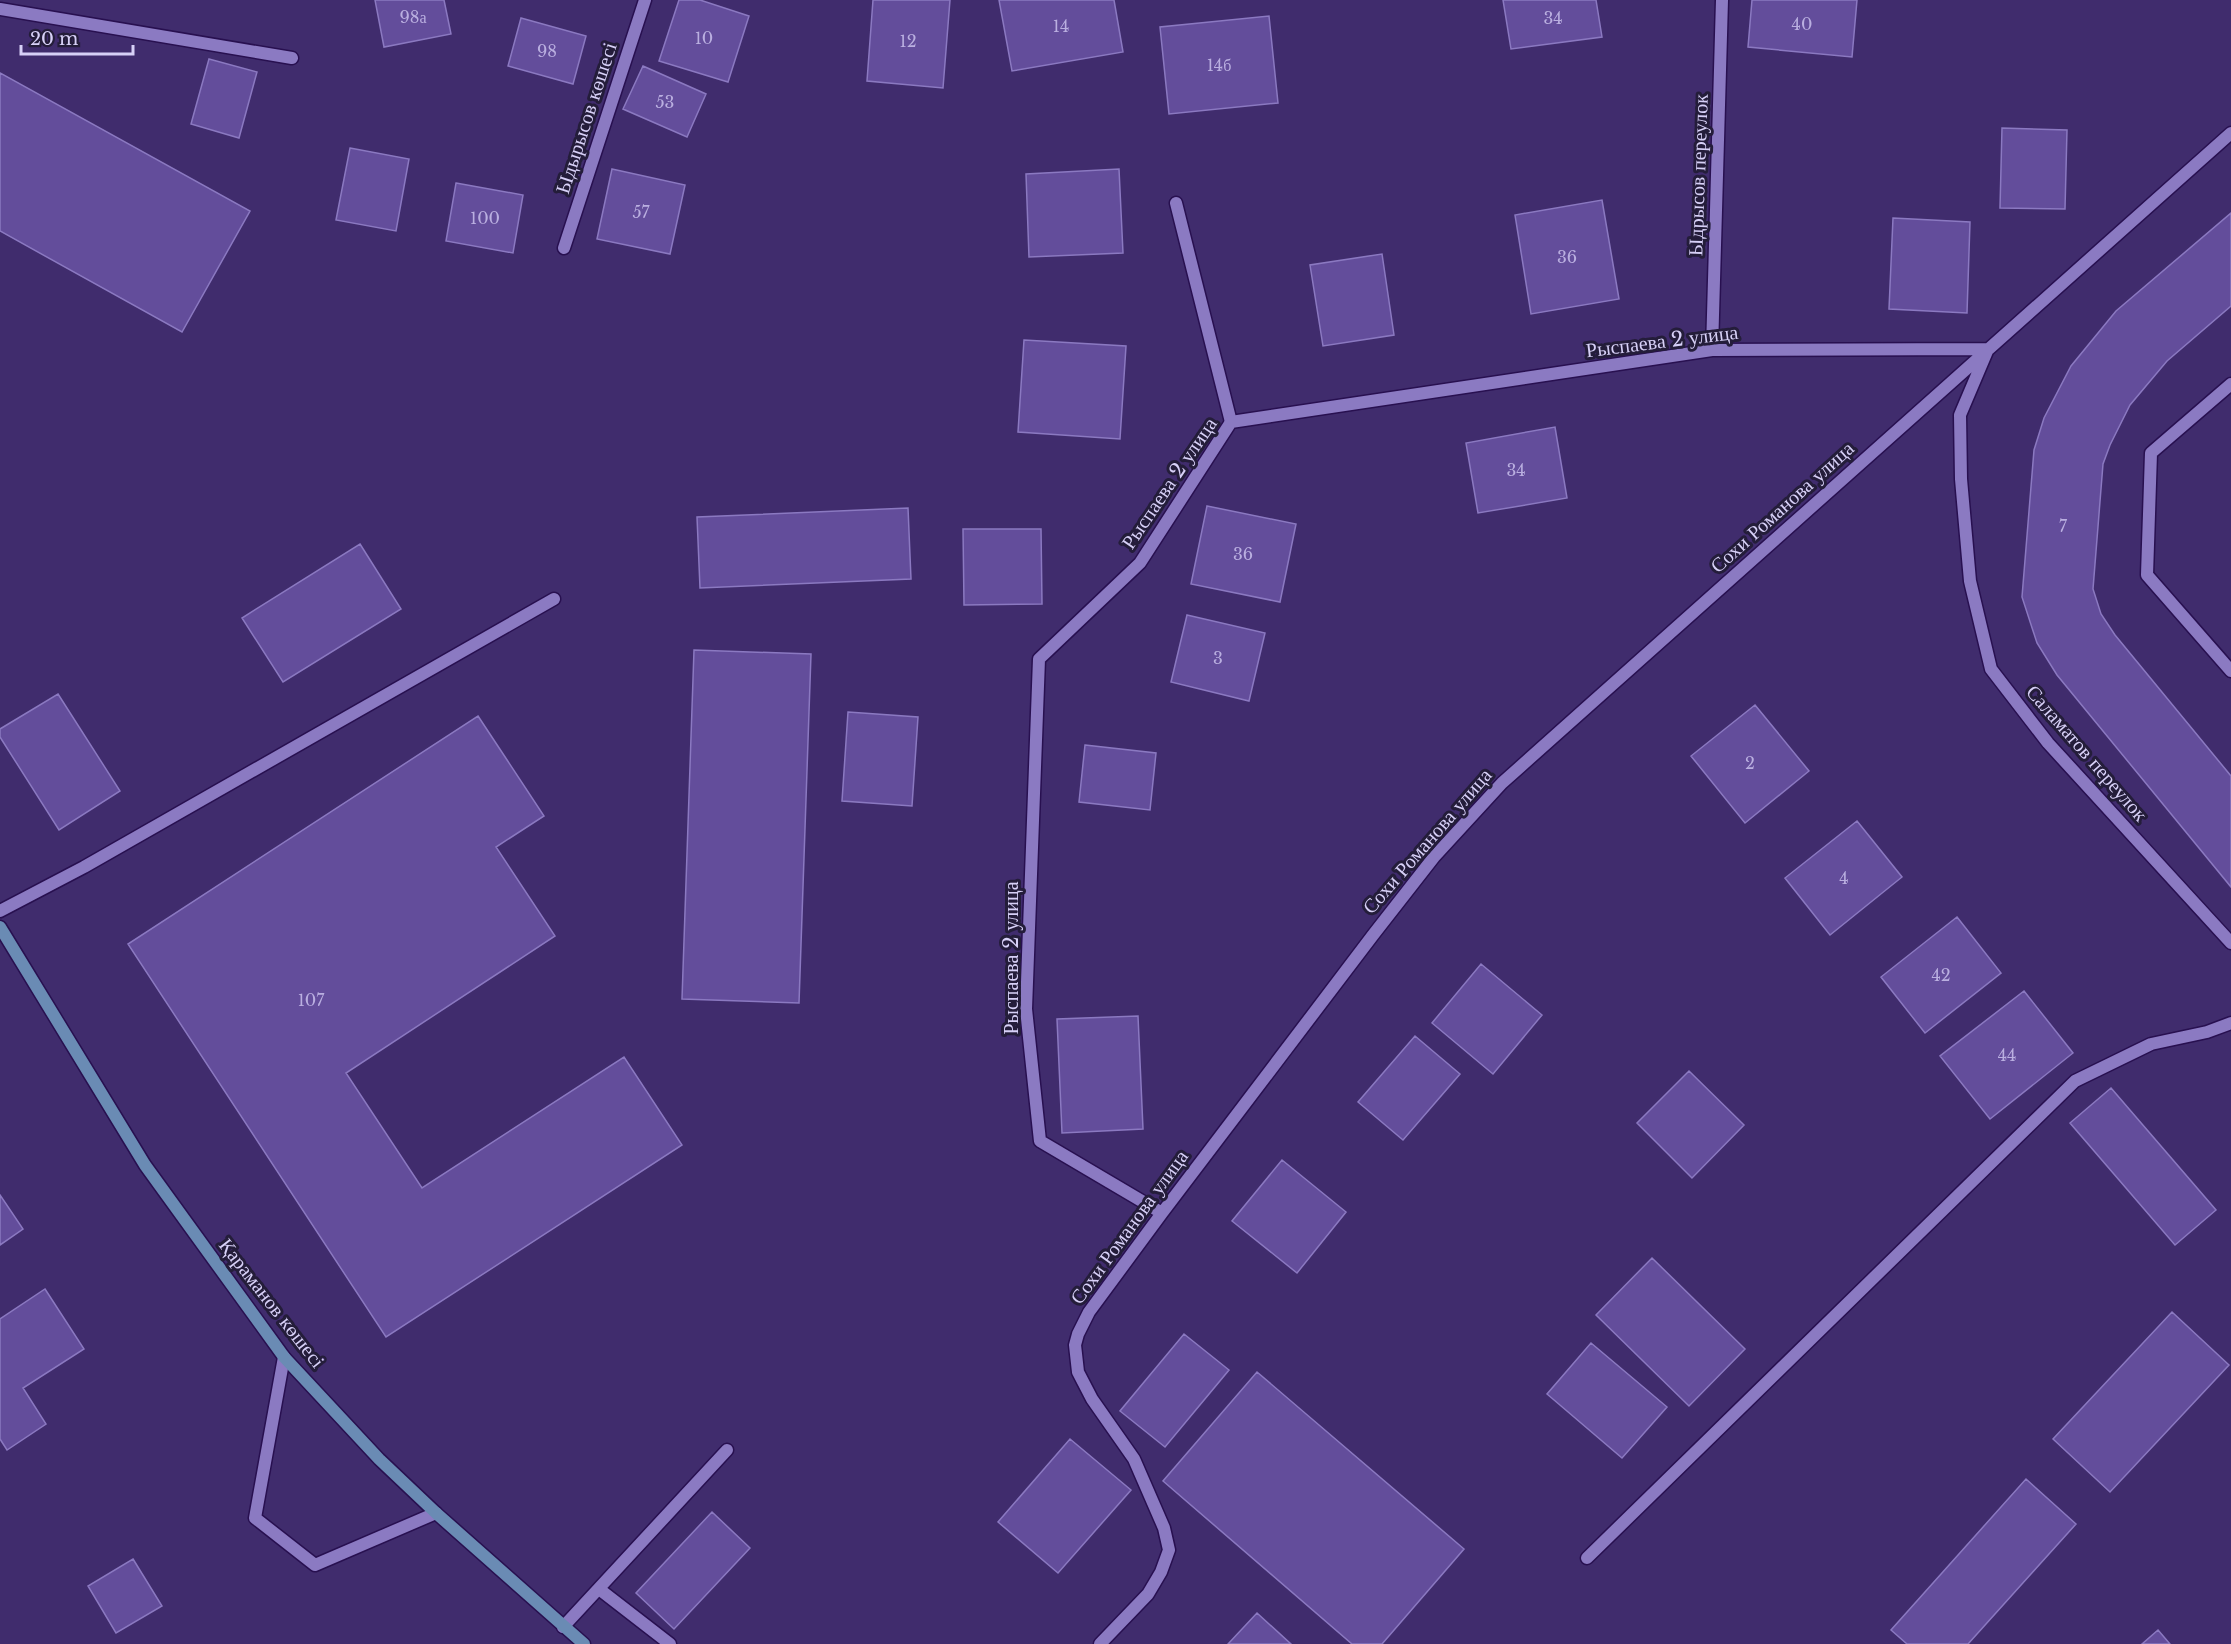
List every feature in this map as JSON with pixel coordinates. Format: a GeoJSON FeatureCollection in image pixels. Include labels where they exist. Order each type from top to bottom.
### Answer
{"type":"FeatureCollection","features":[{"type":"Feature","properties":{"kind":"main road","name":"Қараманов көшесі"},"geometry":{"type":"LineString","coordinates":[[0,927],[145,1166],[284,1357],[379,1459],[436,1513],[584,1644]]}},
{"type":"Feature","properties":{"kind":"street","name":"Ыдырысов көшесі"},"geometry":{"type":"LineString","coordinates":[[564,248],[645,0]]}},
{"type":"Feature","properties":{"kind":"street","name":"Ыдрысов переулок"},"geometry":{"type":"LineString","coordinates":[[1712,350],[1722,0]]}},
{"type":"Feature","properties":{"kind":"street"},"geometry":{"type":"LineString","coordinates":[[0,9],[292,58]]}},
{"type":"Feature","properties":{"kind":"street","name":"Сохи Романова улица"},"geometry":{"type":"LineString","coordinates":[[1100,1644],[1148,1594],[1161,1572],[1169,1550],[1164,1528],[1134,1459],[1092,1400],[1078,1372],[1075,1345],[1089,1312],[1162,1213],[1434,857],[1502,783],[2231,133]]}},
{"type":"Feature","properties":{"kind":"street"},"geometry":{"type":"LineString","coordinates":[[1176,204],[1232,422]]}},
{"type":"Feature","properties":{"kind":"street","name":"Рыспаева 2 улица"},"geometry":{"type":"LineString","coordinates":[[1162,1213],[1040,1141],[1026,1009],[1039,659],[1140,563],[1232,422],[1712,350],[1988,349]]}},
{"type":"Feature","properties":{"kind":"street","name":"Саламатов переулок"},"geometry":{"type":"LineString","coordinates":[[1988,349],[1960,415],[1961,478],[1970,581],[1991,669],[2048,743],[2231,943]]}},
{"type":"Feature","properties":{"kind":"street"},"geometry":{"type":"LineString","coordinates":[[2231,384],[2151,453],[2147,575],[2231,671]]}},
{"type":"Feature","properties":{"kind":"street"},"geometry":{"type":"LineString","coordinates":[[0,911],[95,861],[554,599]]}},
{"type":"Feature","properties":{"kind":"street"},"geometry":{"type":"LineString","coordinates":[[1587,1558],[2075,1081],[2151,1044],[2207,1032],[2231,1023]]}},
{"type":"Feature","properties":{"kind":"street"},"geometry":{"type":"LineString","coordinates":[[284,1357],[255,1518],[315,1565],[436,1513]]}},
{"type":"Feature","properties":{"kind":"street"},"geometry":{"type":"LineString","coordinates":[[563,1627],[728,1450]]}},
{"type":"Feature","properties":{"kind":"street"},"geometry":{"type":"LineString","coordinates":[[599,1589],[670,1644]]}},
{"type":"Feature","properties":{"kind":"building"},"geometry":{"type":"Polygon","coordinates":[[[375,0],[444,0],[451,34],[384,47],[375,0]]]}},
{"type":"Feature","properties":{"kind":"building"},"geometry":{"type":"Polygon","coordinates":[[[679,0],[700,0],[749,16],[728,82],[659,61],[679,0]]]}},
{"type":"Feature","properties":{"kind":"building"},"geometry":{"type":"Polygon","coordinates":[[[873,0],[950,0],[943,88],[867,81],[873,0]]]}},
{"type":"Feature","properties":{"kind":"building"},"geometry":{"type":"Polygon","coordinates":[[[999,0],[1114,0],[1123,52],[1012,71],[999,0]]]}},
{"type":"Feature","properties":{"kind":"building"},"geometry":{"type":"Polygon","coordinates":[[[1503,0],[1596,0],[1602,37],[1511,49],[1503,0]]]}},
{"type":"Feature","properties":{"kind":"building"},"geometry":{"type":"Polygon","coordinates":[[[1752,0],[1857,0],[1852,57],[1748,47],[1752,0]]]}},
{"type":"Feature","properties":{"kind":"building"},"geometry":{"type":"Polygon","coordinates":[[[1269,16],[1278,103],[1169,114],[1160,27],[1269,16]]]}},
{"type":"Feature","properties":{"kind":"building"},"geometry":{"type":"Polygon","coordinates":[[[521,18],[586,36],[573,84],[508,66],[521,18]]]}},
{"type":"Feature","properties":{"kind":"building"},"geometry":{"type":"Polygon","coordinates":[[[209,59],[257,72],[239,138],[191,124],[209,59]]]}},
{"type":"Feature","properties":{"kind":"building"},"geometry":{"type":"Polygon","coordinates":[[[643,66],[706,94],[687,137],[623,109],[643,66]]]}},
{"type":"Feature","properties":{"kind":"building"},"geometry":{"type":"Polygon","coordinates":[[[0,73],[250,211],[182,332],[0,231],[0,73]]]}},
{"type":"Feature","properties":{"kind":"building"},"geometry":{"type":"Polygon","coordinates":[[[2002,128],[2067,130],[2065,209],[2000,208],[2002,128]]]}},
{"type":"Feature","properties":{"kind":"building"},"geometry":{"type":"Polygon","coordinates":[[[350,148],[409,159],[396,231],[336,220],[350,148]]]}},
{"type":"Feature","properties":{"kind":"building"},"geometry":{"type":"Polygon","coordinates":[[[612,169],[685,185],[670,254],[597,239],[612,169]]]}},
{"type":"Feature","properties":{"kind":"building"},"geometry":{"type":"Polygon","coordinates":[[[1119,169],[1123,253],[1029,257],[1026,174],[1119,169]]]}},
{"type":"Feature","properties":{"kind":"building"},"geometry":{"type":"Polygon","coordinates":[[[456,183],[523,195],[513,253],[446,241],[456,183]]]}},
{"type":"Feature","properties":{"kind":"building"},"geometry":{"type":"Polygon","coordinates":[[[1602,200],[1619,299],[1531,314],[1515,215],[1602,200]]]}},
{"type":"Feature","properties":{"kind":"building"},"geometry":{"type":"Polygon","coordinates":[[[2231,213],[2231,306],[2167,361],[2130,405],[2103,464],[2093,589],[2101,614],[2115,635],[2231,776],[2231,887],[2057,675],[2037,643],[2022,597],[2034,450],[2044,418],[2071,366],[2116,311],[2231,213]]]}},
{"type":"Feature","properties":{"kind":"building"},"geometry":{"type":"Polygon","coordinates":[[[1893,218],[1970,222],[1967,313],[1889,309],[1893,218]]]}},
{"type":"Feature","properties":{"kind":"building"},"geometry":{"type":"Polygon","coordinates":[[[1382,254],[1394,335],[1323,346],[1310,265],[1382,254]]]}},
{"type":"Feature","properties":{"kind":"building"},"geometry":{"type":"Polygon","coordinates":[[[1024,340],[1126,346],[1120,439],[1018,432],[1024,340]]]}},
{"type":"Feature","properties":{"kind":"building"},"geometry":{"type":"Polygon","coordinates":[[[1555,427],[1567,498],[1478,513],[1466,443],[1555,427]]]}},
{"type":"Feature","properties":{"kind":"building"},"geometry":{"type":"Polygon","coordinates":[[[1207,506],[1296,524],[1280,602],[1191,584],[1207,506]]]}},
{"type":"Feature","properties":{"kind":"building"},"geometry":{"type":"Polygon","coordinates":[[[908,508],[911,579],[700,588],[697,517],[908,508]]]}},
{"type":"Feature","properties":{"kind":"building"},"geometry":{"type":"Polygon","coordinates":[[[963,529],[1041,529],[1042,604],[964,605],[963,529]]]}},
{"type":"Feature","properties":{"kind":"building"},"geometry":{"type":"Polygon","coordinates":[[[360,544],[401,609],[283,682],[242,618],[360,544]]]}},
{"type":"Feature","properties":{"kind":"building"},"geometry":{"type":"Polygon","coordinates":[[[1187,615],[1265,633],[1249,701],[1171,682],[1187,615]]]}},
{"type":"Feature","properties":{"kind":"building"},"geometry":{"type":"Polygon","coordinates":[[[694,650],[811,654],[799,1003],[682,999],[694,650]]]}},
{"type":"Feature","properties":{"kind":"building"},"geometry":{"type":"Polygon","coordinates":[[[58,694],[120,791],[59,830],[0,737],[0,729],[58,694]]]}},
{"type":"Feature","properties":{"kind":"building"},"geometry":{"type":"Polygon","coordinates":[[[1755,705],[1809,771],[1745,823],[1691,756],[1755,705]]]}},
{"type":"Feature","properties":{"kind":"building"},"geometry":{"type":"Polygon","coordinates":[[[848,712],[918,717],[912,806],[842,801],[848,712]]]}},
{"type":"Feature","properties":{"kind":"building"},"geometry":{"type":"Polygon","coordinates":[[[478,716],[544,816],[496,847],[555,936],[346,1073],[422,1188],[624,1057],[682,1145],[386,1337],[128,944],[478,716]]]}},
{"type":"Feature","properties":{"kind":"building"},"geometry":{"type":"Polygon","coordinates":[[[1085,745],[1156,753],[1150,810],[1079,802],[1085,745]]]}},
{"type":"Feature","properties":{"kind":"building"},"geometry":{"type":"Polygon","coordinates":[[[1857,821],[1902,877],[1830,935],[1785,878],[1857,821]]]}},
{"type":"Feature","properties":{"kind":"building"},"geometry":{"type":"Polygon","coordinates":[[[1957,917],[2001,973],[1925,1033],[1881,977],[1957,917]]]}},
{"type":"Feature","properties":{"kind":"building"},"geometry":{"type":"Polygon","coordinates":[[[1481,964],[1542,1015],[1493,1074],[1432,1023],[1481,964]]]}},
{"type":"Feature","properties":{"kind":"building"},"geometry":{"type":"Polygon","coordinates":[[[2024,991],[2073,1053],[1990,1119],[1940,1056],[2024,991]]]}},
{"type":"Feature","properties":{"kind":"building"},"geometry":{"type":"Polygon","coordinates":[[[1138,1016],[1143,1129],[1062,1133],[1057,1019],[1138,1016]]]}},
{"type":"Feature","properties":{"kind":"building"},"geometry":{"type":"Polygon","coordinates":[[[1415,1036],[1460,1074],[1403,1140],[1358,1102],[1415,1036]]]}},
{"type":"Feature","properties":{"kind":"building"},"geometry":{"type":"Polygon","coordinates":[[[1689,1071],[1744,1125],[1692,1178],[1637,1123],[1689,1071]]]}},
{"type":"Feature","properties":{"kind":"building"},"geometry":{"type":"Polygon","coordinates":[[[2111,1088],[2216,1210],[2175,1245],[2070,1123],[2111,1088]]]}},
{"type":"Feature","properties":{"kind":"building"},"geometry":{"type":"Polygon","coordinates":[[[1282,1160],[1346,1212],[1297,1273],[1232,1221],[1282,1160]]]}},
{"type":"Feature","properties":{"kind":"building"},"geometry":{"type":"Polygon","coordinates":[[[0,1195],[23,1229],[0,1245],[0,1195]]]}},
{"type":"Feature","properties":{"kind":"building"},"geometry":{"type":"Polygon","coordinates":[[[1652,1258],[1745,1349],[1689,1406],[1596,1315],[1652,1258]]]}},
{"type":"Feature","properties":{"kind":"building"},"geometry":{"type":"Polygon","coordinates":[[[45,1289],[84,1349],[23,1388],[46,1424],[7,1450],[0,1439],[0,1319],[45,1289]]]}},
{"type":"Feature","properties":{"kind":"building"},"geometry":{"type":"Polygon","coordinates":[[[2172,1312],[2229,1365],[2110,1492],[2053,1439],[2172,1312]]]}},
{"type":"Feature","properties":{"kind":"building"},"geometry":{"type":"Polygon","coordinates":[[[1184,1334],[1229,1370],[1165,1447],[1120,1411],[1184,1334]]]}},
{"type":"Feature","properties":{"kind":"building"},"geometry":{"type":"Polygon","coordinates":[[[1591,1343],[1667,1407],[1622,1458],[1547,1394],[1591,1343]]]}},
{"type":"Feature","properties":{"kind":"building"},"geometry":{"type":"Polygon","coordinates":[[[1257,1372],[1464,1549],[1382,1644],[1352,1644],[1163,1481],[1257,1372]]]}},
{"type":"Feature","properties":{"kind":"building"},"geometry":{"type":"Polygon","coordinates":[[[1070,1439],[1131,1490],[1058,1573],[998,1522],[1070,1439]]]}},
{"type":"Feature","properties":{"kind":"building"},"geometry":{"type":"Polygon","coordinates":[[[2026,1479],[2076,1524],[1968,1644],[1907,1644],[1891,1630],[2026,1479]]]}},
{"type":"Feature","properties":{"kind":"building"},"geometry":{"type":"Polygon","coordinates":[[[712,1512],[750,1548],[674,1629],[636,1593],[712,1512]]]}},
{"type":"Feature","properties":{"kind":"building"},"geometry":{"type":"Polygon","coordinates":[[[133,1559],[162,1606],[116,1633],[88,1586],[133,1559]]]}},
{"type":"Feature","properties":{"kind":"building"},"geometry":{"type":"Polygon","coordinates":[[[1257,1613],[1291,1644],[1228,1644],[1257,1613]]]}},
{"type":"Feature","properties":{"kind":"building"},"geometry":{"type":"Polygon","coordinates":[[[2158,1630],[2170,1644],[2142,1644],[2158,1630]]]}}]}
